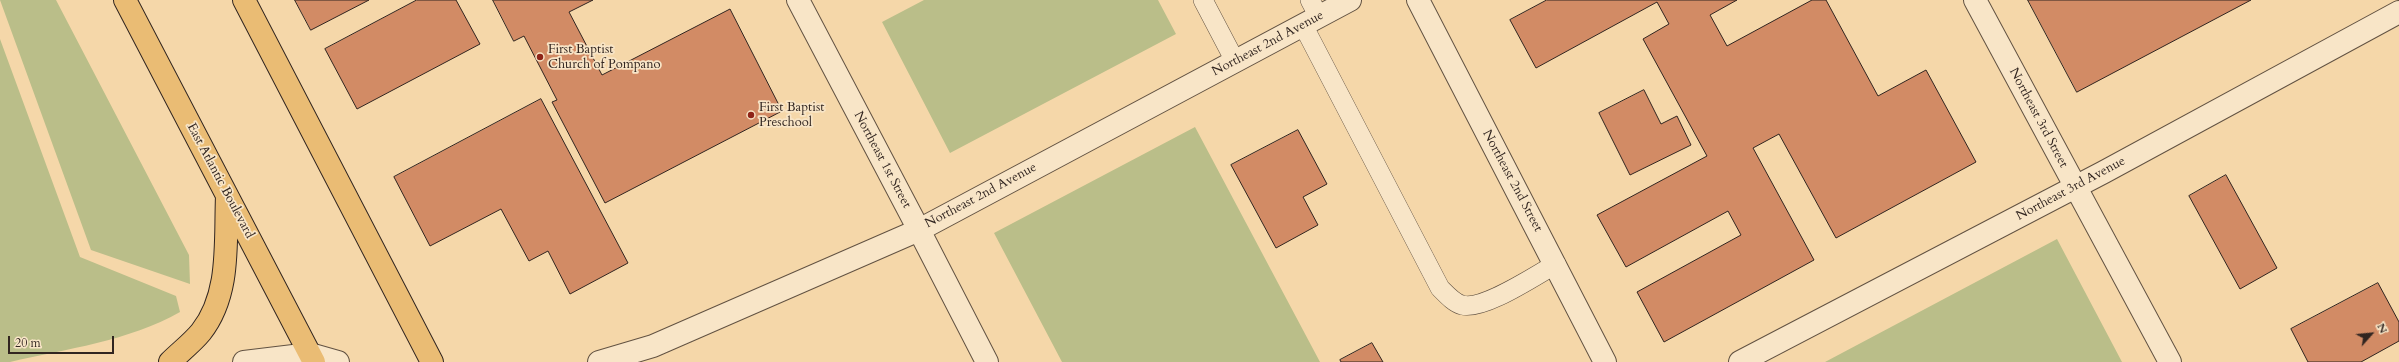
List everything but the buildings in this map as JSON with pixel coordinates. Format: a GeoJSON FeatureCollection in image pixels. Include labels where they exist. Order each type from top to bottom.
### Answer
{"type":"FeatureCollection","features":[{"type":"Feature","properties":{"kind":"main road","name":"East Atlantic Boulevard"},"geometry":{"type":"LineString","coordinates":[[125,0],[312,358]]}},
{"type":"Feature","properties":{"kind":"main road"},"geometry":{"type":"LineString","coordinates":[[244,0],[432,362]]}},
{"type":"Feature","properties":{"kind":"main road"},"geometry":{"type":"LineString","coordinates":[[170,362],[200,332],[216,306],[223,282],[227,195]]}},
{"type":"Feature","properties":{"kind":"street","name":"Northeast 1st Street"},"geometry":{"type":"LineString","coordinates":[[798,0],[987,362]]}},
{"type":"Feature","properties":{"kind":"street","name":"Northeast 2nd Avenue"},"geometry":{"type":"LineString","coordinates":[[599,362],[653,346],[918,230],[1235,61],[1311,14],[1350,0]]}},
{"type":"Feature","properties":{"kind":"street","name":"Northeast 2nd Street"},"geometry":{"type":"LineString","coordinates":[[1418,0],[1556,264],[1605,362]]}},
{"type":"Feature","properties":{"kind":"street","name":"Northeast 3rd Street"},"geometry":{"type":"LineString","coordinates":[[1975,0],[2074,188],[2170,362]]}},
{"type":"Feature","properties":{"kind":"street","name":"Northeast 3rd Avenue"},"geometry":{"type":"LineString","coordinates":[[1740,362],[2074,188],[2399,12]]}},
{"type":"Feature","properties":{"kind":"street"},"geometry":{"type":"LineString","coordinates":[[244,362],[312,358],[338,362]]}},
{"type":"Feature","properties":{"kind":"lane"},"geometry":{"type":"LineString","coordinates":[[1203,0],[1235,61]]}},
{"type":"Feature","properties":{"kind":"lane"},"geometry":{"type":"LineString","coordinates":[[1311,14],[1436,281],[1445,293],[1462,305],[1473,305],[1488,301],[1556,264]]}},
{"type":"Feature","properties":{"kind":"green space"},"geometry":{"type":"Polygon","coordinates":[[[0,0],[56,0],[189,255],[190,284],[91,250],[0,0]]]}},
{"type":"Feature","properties":{"kind":"green space"},"geometry":{"type":"Polygon","coordinates":[[[924,0],[1158,0],[1176,34],[950,153],[882,22],[924,0]]]}},
{"type":"Feature","properties":{"kind":"green space"},"geometry":{"type":"Polygon","coordinates":[[[0,39],[80,257],[176,296],[180,312],[160,322],[119,337],[10,362],[0,362],[0,39]]]}},
{"type":"Feature","properties":{"kind":"green space"},"geometry":{"type":"Polygon","coordinates":[[[1195,127],[1320,362],[1062,362],[994,233],[1195,127]]]}},
{"type":"Feature","properties":{"kind":"green space"},"geometry":{"type":"Polygon","coordinates":[[[2057,239],[2122,362],[1825,362],[2057,239]]]}},
{"type":"Feature","properties":{"kind":"place","name":"First Baptist Church of Pompano"},"geometry":{"type":"Point","coordinates":[540,57]}},
{"type":"Feature","properties":{"kind":"place","name":"First Baptist Preschool"},"geometry":{"type":"Point","coordinates":[751,115]}}]}
